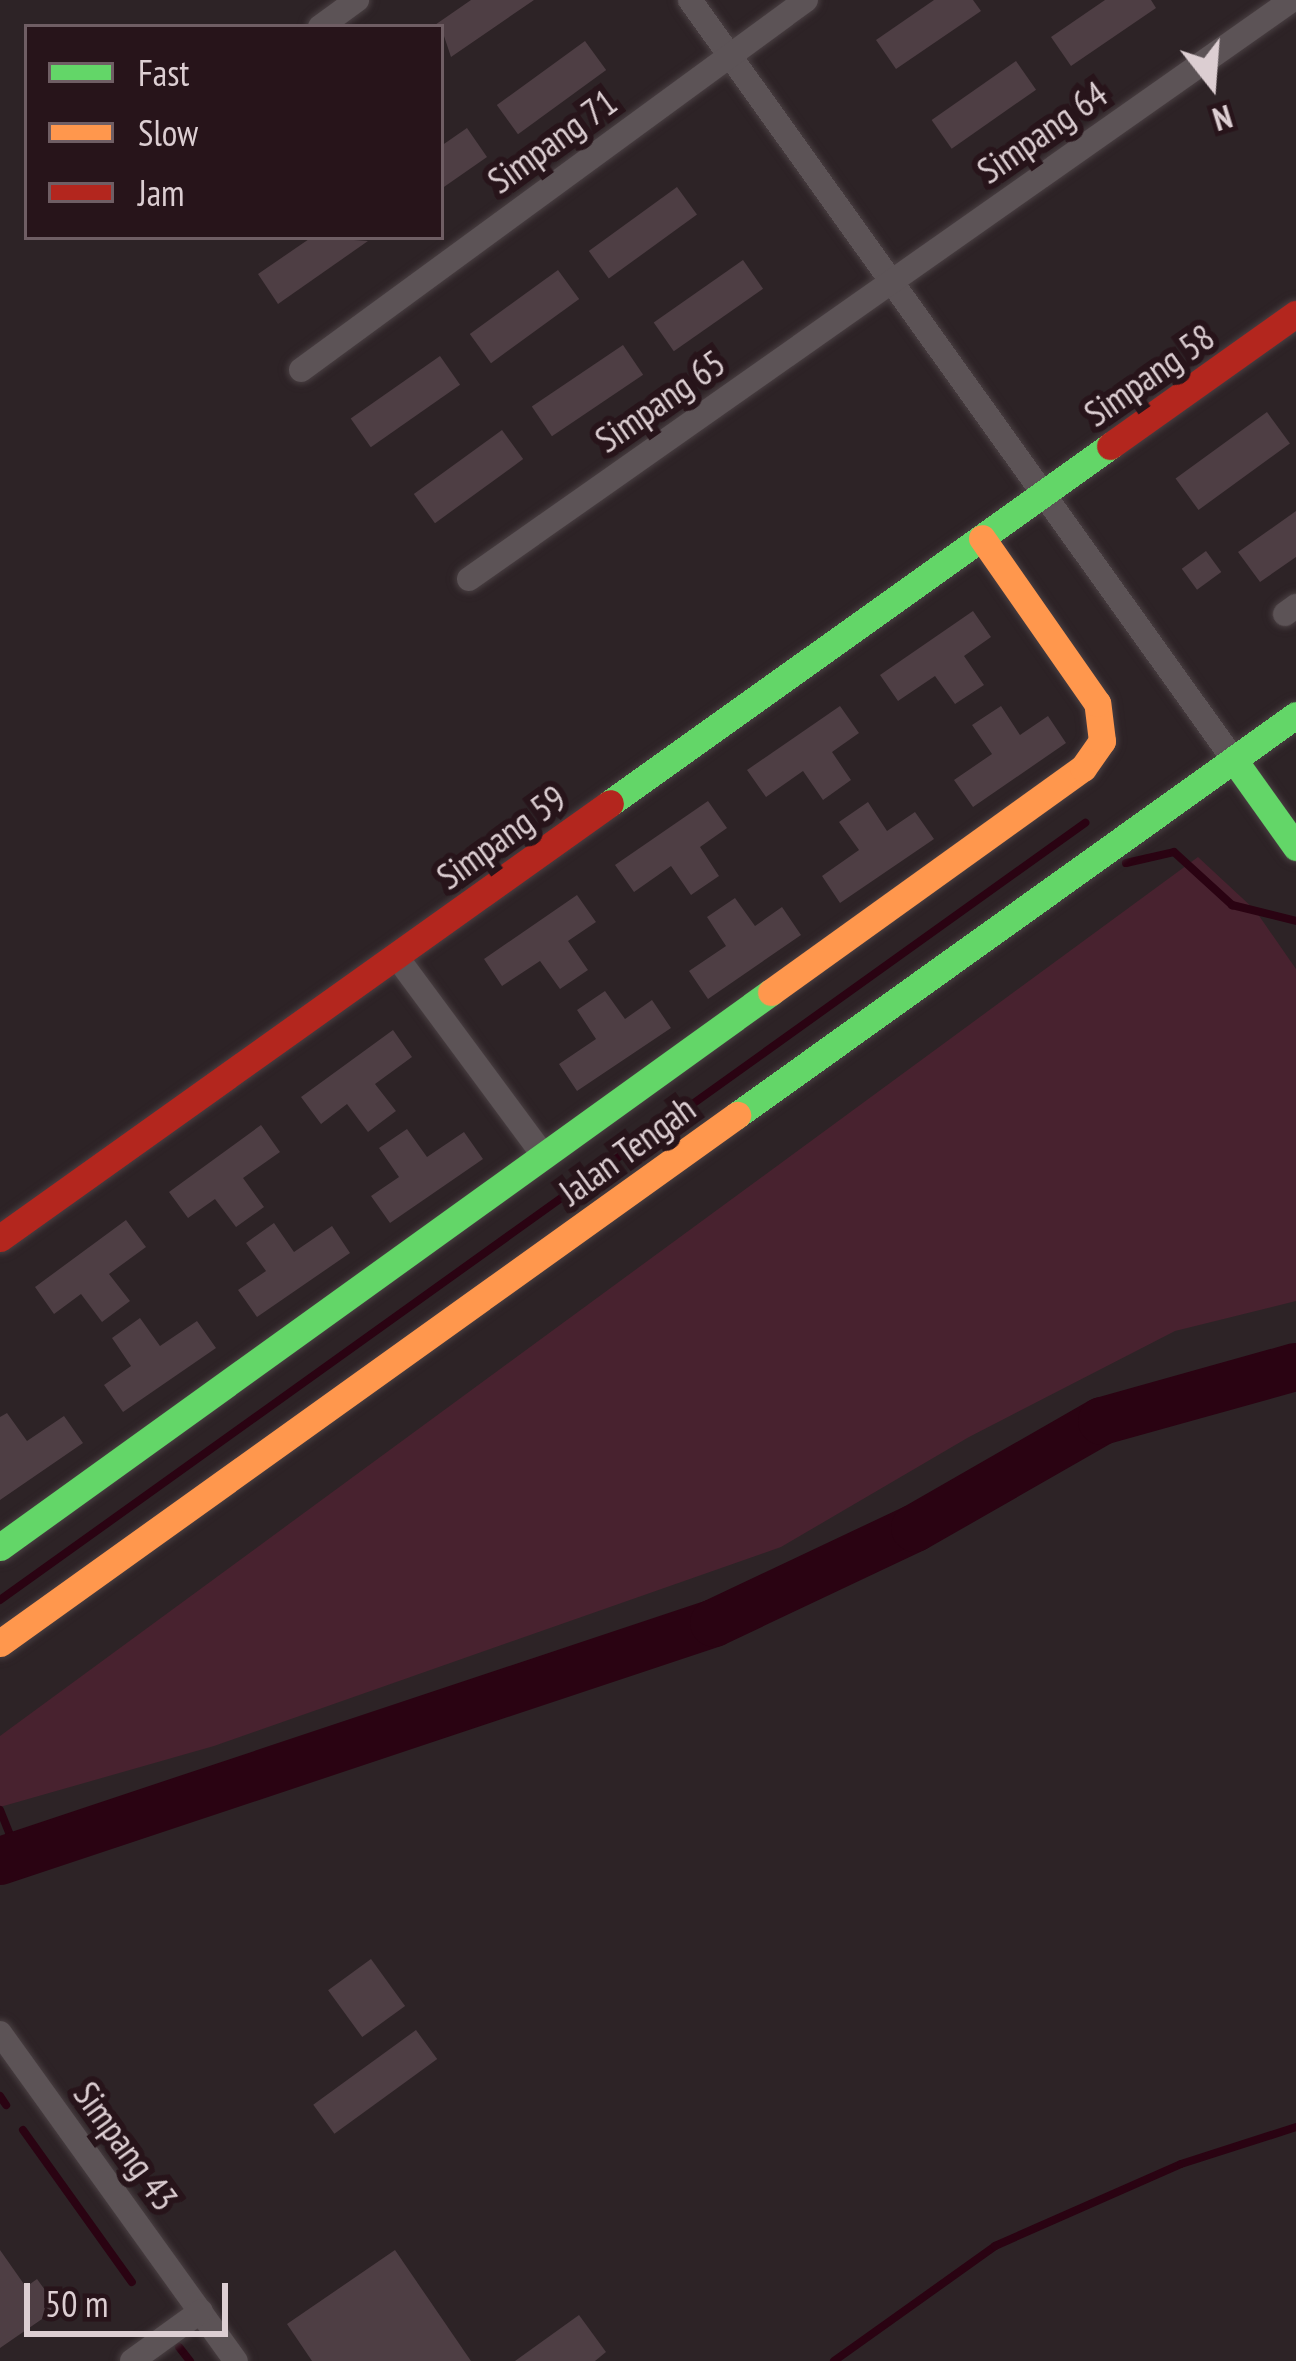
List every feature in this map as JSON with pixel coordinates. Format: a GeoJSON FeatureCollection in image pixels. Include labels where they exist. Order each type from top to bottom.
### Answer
{"type":"FeatureCollection","features":[{"type":"Feature","properties":{"kind":"street"},"geometry":{"type":"LineString","coordinates":[[324,24],[357,0]]}},
{"type":"Feature","properties":{"kind":"street"},"geometry":{"type":"LineString","coordinates":[[690,0],[1296,848]]}},
{"type":"Feature","properties":{"kind":"street","name":"Simpang 71"},"geometry":{"type":"LineString","coordinates":[[301,370],[806,0]]}},
{"type":"Feature","properties":{"kind":"street","name":"Simpang 64"},"geometry":{"type":"LineString","coordinates":[[892,282],[1292,0]]}},
{"type":"Feature","properties":{"kind":"street","name":"Simpang 65"},"geometry":{"type":"LineString","coordinates":[[469,580],[892,282]]}},
{"type":"Feature","properties":{"kind":"street","name":"Simpang 58"},"geometry":{"type":"LineString","coordinates":[[1043,494],[1296,314]]}},
{"type":"Feature","properties":{"kind":"street","name":"Simpang 59"},"geometry":{"type":"LineString","coordinates":[[0,1238],[1043,494]]}},
{"type":"Feature","properties":{"kind":"street"},"geometry":{"type":"LineString","coordinates":[[0,1546],[1084,768],[1102,741],[1097,703],[982,538]]}},
{"type":"Feature","properties":{"kind":"street","name":"Jalan Tengah"},"geometry":{"type":"LineString","coordinates":[[0,1643],[1296,715]]}},
{"type":"Feature","properties":{"kind":"street"},"geometry":{"type":"LineString","coordinates":[[396,956],[544,1156]]}},
{"type":"Feature","properties":{"kind":"street","name":"Simpang 43"},"geometry":{"type":"LineString","coordinates":[[0,2032],[236,2361]]}},
{"type":"Feature","properties":{"kind":"street"},"geometry":{"type":"LineString","coordinates":[[135,2360],[201,2311]]}},
{"type":"Feature","properties":{"kind":"shaded area"},"geometry":{"type":"Polygon","coordinates":[[[1198,857],[1255,910],[1296,969],[1296,1301],[1175,1331],[969,1437],[781,1547],[214,1746],[0,1807],[0,1736],[1198,857]]]}},
{"type":"Feature","properties":{"kind":"building"},"geometry":{"type":"Polygon","coordinates":[[[471,0],[534,0],[451,57],[444,24],[436,24],[471,0]]]}},
{"type":"Feature","properties":{"kind":"building"},"geometry":{"type":"Polygon","coordinates":[[[934,0],[973,0],[981,11],[896,69],[876,40],[934,0]]]}},
{"type":"Feature","properties":{"kind":"building"},"geometry":{"type":"Polygon","coordinates":[[[1105,0],[1151,0],[1156,8],[1071,66],[1051,37],[1105,0]]]}},
{"type":"Feature","properties":{"kind":"building"},"geometry":{"type":"Polygon","coordinates":[[[585,41],[606,70],[518,134],[497,105],[585,41]]]}},
{"type":"Feature","properties":{"kind":"building"},"geometry":{"type":"Polygon","coordinates":[[[1016,61],[1036,90],[952,149],[932,120],[1016,61]]]}},
{"type":"Feature","properties":{"kind":"building"},"geometry":{"type":"Polygon","coordinates":[[[467,128],[487,157],[444,187],[444,144],[467,128]]]}},
{"type":"Feature","properties":{"kind":"building"},"geometry":{"type":"Polygon","coordinates":[[[677,187],[697,215],[609,279],[589,251],[677,187]]]}},
{"type":"Feature","properties":{"kind":"building"},"geometry":{"type":"Polygon","coordinates":[[[308,240],[368,241],[278,304],[258,274],[308,240]]]}},
{"type":"Feature","properties":{"kind":"building"},"geometry":{"type":"Polygon","coordinates":[[[743,260],[763,289],[674,351],[654,323],[743,260]]]}},
{"type":"Feature","properties":{"kind":"building"},"geometry":{"type":"Polygon","coordinates":[[[558,270],[579,299],[491,363],[470,334],[558,270]]]}},
{"type":"Feature","properties":{"kind":"building"},"geometry":{"type":"Polygon","coordinates":[[[623,345],[643,375],[552,436],[532,407],[623,345]]]}},
{"type":"Feature","properties":{"kind":"building"},"geometry":{"type":"Polygon","coordinates":[[[440,356],[460,385],[371,447],[351,419],[440,356]]]}},
{"type":"Feature","properties":{"kind":"building"},"geometry":{"type":"Polygon","coordinates":[[[1267,412],[1290,444],[1199,510],[1176,478],[1267,412]]]}},
{"type":"Feature","properties":{"kind":"building"},"geometry":{"type":"Polygon","coordinates":[[[502,430],[523,459],[435,523],[414,494],[502,430]]]}},
{"type":"Feature","properties":{"kind":"building"},"geometry":{"type":"Polygon","coordinates":[[[1296,511],[1296,557],[1260,582],[1238,552],[1296,511]]]}},
{"type":"Feature","properties":{"kind":"building"},"geometry":{"type":"Polygon","coordinates":[[[1206,551],[1221,572],[1197,590],[1182,569],[1206,551]]]}},
{"type":"Feature","properties":{"kind":"building"},"geometry":{"type":"Polygon","coordinates":[[[973,611],[991,637],[964,656],[984,685],[955,704],[935,676],[898,701],[880,675],[973,611]]]}},
{"type":"Feature","properties":{"kind":"building"},"geometry":{"type":"Polygon","coordinates":[[[840,706],[859,733],[832,752],[851,780],[823,800],[803,771],[766,797],[747,770],[840,706]]]}},
{"type":"Feature","properties":{"kind":"building"},"geometry":{"type":"Polygon","coordinates":[[[1001,706],[1020,735],[1048,716],[1066,743],[973,807],[954,780],[992,754],[972,725],[1001,706]]]}},
{"type":"Feature","properties":{"kind":"building"},"geometry":{"type":"Polygon","coordinates":[[[708,801],[727,828],[700,847],[719,876],[691,895],[671,866],[634,892],[615,865],[708,801]]]}},
{"type":"Feature","properties":{"kind":"building"},"geometry":{"type":"Polygon","coordinates":[[[868,802],[887,831],[915,812],[934,839],[840,903],[822,876],[859,850],[839,822],[868,802]]]}},
{"type":"Feature","properties":{"kind":"building"},"geometry":{"type":"Polygon","coordinates":[[[577,895],[596,922],[568,941],[588,970],[560,989],[540,961],[502,986],[484,959],[577,895]]]}},
{"type":"Feature","properties":{"kind":"building"},"geometry":{"type":"Polygon","coordinates":[[[735,898],[755,926],[782,907],[801,935],[708,999],[689,971],[726,946],[707,917],[735,898]]]}},
{"type":"Feature","properties":{"kind":"building"},"geometry":{"type":"Polygon","coordinates":[[[605,991],[625,1019],[652,1000],[671,1028],[577,1091],[559,1064],[596,1039],[577,1010],[605,991]]]}},
{"type":"Feature","properties":{"kind":"building"},"geometry":{"type":"Polygon","coordinates":[[[393,1030],[412,1057],[375,1084],[396,1111],[368,1132],[347,1104],[321,1124],[301,1097],[393,1030]]]}},
{"type":"Feature","properties":{"kind":"building"},"geometry":{"type":"Polygon","coordinates":[[[261,1125],[280,1152],[243,1178],[264,1207],[236,1227],[215,1199],[188,1218],[169,1192],[261,1125]]]}},
{"type":"Feature","properties":{"kind":"building"},"geometry":{"type":"Polygon","coordinates":[[[407,1129],[427,1157],[464,1132],[483,1159],[390,1223],[371,1196],[399,1177],[379,1148],[407,1129]]]}},
{"type":"Feature","properties":{"kind":"building"},"geometry":{"type":"Polygon","coordinates":[[[126,1220],[146,1247],[109,1274],[130,1301],[102,1322],[81,1294],[54,1314],[35,1287],[126,1220]]]}},
{"type":"Feature","properties":{"kind":"building"},"geometry":{"type":"Polygon","coordinates":[[[274,1223],[294,1252],[332,1226],[350,1253],[257,1317],[238,1290],[266,1271],[246,1243],[274,1223]]]}},
{"type":"Feature","properties":{"kind":"building"},"geometry":{"type":"Polygon","coordinates":[[[140,1318],[160,1346],[197,1321],[216,1348],[123,1412],[104,1385],[131,1366],[112,1338],[140,1318]]]}},
{"type":"Feature","properties":{"kind":"building"},"geometry":{"type":"Polygon","coordinates":[[[7,1413],[27,1441],[64,1416],[83,1443],[0,1500],[0,1417],[7,1413]]]}},
{"type":"Feature","properties":{"kind":"building"},"geometry":{"type":"Polygon","coordinates":[[[371,1959],[405,2006],[362,2037],[328,1990],[371,1959]]]}},
{"type":"Feature","properties":{"kind":"building"},"geometry":{"type":"Polygon","coordinates":[[[416,2030],[437,2059],[334,2134],[313,2105],[416,2030]]]}},
{"type":"Feature","properties":{"kind":"building"},"geometry":{"type":"Polygon","coordinates":[[[0,2250],[26,2287],[37,2279],[58,2308],[0,2348],[0,2250]]]}},
{"type":"Feature","properties":{"kind":"building"},"geometry":{"type":"Polygon","coordinates":[[[395,2250],[471,2361],[312,2361],[287,2324],[395,2250]]]}},
{"type":"Feature","properties":{"kind":"building"},"geometry":{"type":"Polygon","coordinates":[[[579,2315],[606,2352],[595,2361],[515,2361],[579,2315]]]}},
{"type":"Feature","properties":{"kind":"waterway"},"geometry":{"type":"LineString","coordinates":[[0,1600],[1085,823]]}},
{"type":"Feature","properties":{"kind":"waterway"},"geometry":{"type":"LineString","coordinates":[[1126,863],[1174,852],[1232,905],[1296,921]]}},
{"type":"Feature","properties":{"kind":"waterway"},"geometry":{"type":"LineString","coordinates":[[0,1861],[714,1623],[915,1528],[1102,1421],[1296,1367]]}},
{"type":"Feature","properties":{"kind":"waterway"},"geometry":{"type":"LineString","coordinates":[[0,1810],[18,1855]]}},
{"type":"Feature","properties":{"kind":"waterway"},"geometry":{"type":"LineString","coordinates":[[0,2096],[6,2105]]}},
{"type":"Feature","properties":{"kind":"waterway"},"geometry":{"type":"LineString","coordinates":[[834,2361],[995,2246],[1181,2164],[1296,2127]]}},
{"type":"Feature","properties":{"kind":"waterway"},"geometry":{"type":"LineString","coordinates":[[23,2130],[132,2282]]}},
{"type":"Feature","properties":{"kind":"waterway"},"geometry":{"type":"LineString","coordinates":[[179,2347],[190,2361]]}},
{"type":"Feature","properties":{"kind":"traffic: fast"},"geometry":{"type":"LineString","coordinates":[[610,803],[1110,446]]}},
{"type":"Feature","properties":{"kind":"traffic: fast"},"geometry":{"type":"LineString","coordinates":[[737,1115],[1296,715]]}},
{"type":"Feature","properties":{"kind":"traffic: fast"},"geometry":{"type":"LineString","coordinates":[[1234,760],[1296,847]]}},
{"type":"Feature","properties":{"kind":"traffic: fast"},"geometry":{"type":"LineString","coordinates":[[0,1547],[771,992]]}},
{"type":"Feature","properties":{"kind":"traffic: slow"},"geometry":{"type":"LineString","coordinates":[[771,992],[1083,768],[1102,741],[1097,703],[982,538]]}},
{"type":"Feature","properties":{"kind":"traffic: slow"},"geometry":{"type":"LineString","coordinates":[[0,1643],[737,1115]]}},
{"type":"Feature","properties":{"kind":"traffic: jam"},"geometry":{"type":"LineString","coordinates":[[1110,446],[1296,314]]}},
{"type":"Feature","properties":{"kind":"traffic: jam"},"geometry":{"type":"LineString","coordinates":[[0,1238],[610,803]]}}]}
